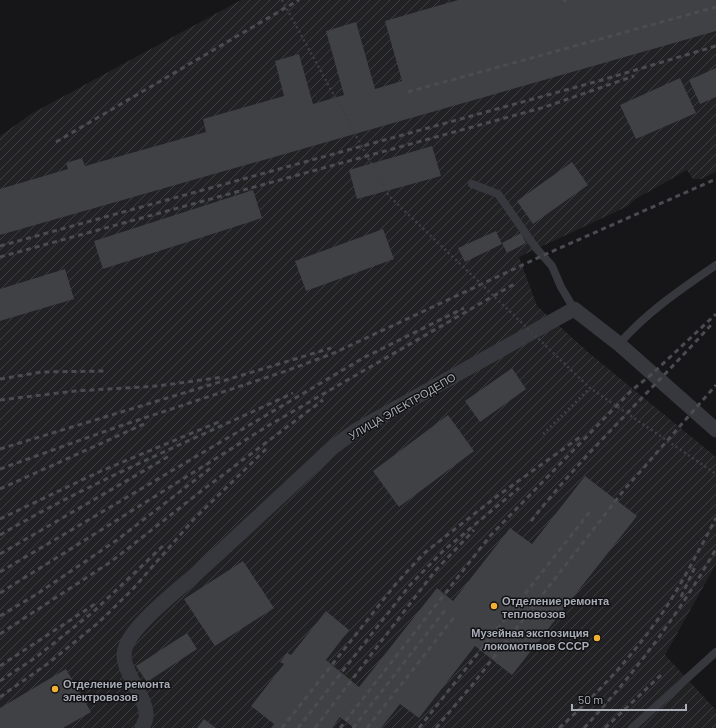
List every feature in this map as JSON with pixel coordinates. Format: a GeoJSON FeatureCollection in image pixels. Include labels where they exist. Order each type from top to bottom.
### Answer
{"type":"FeatureCollection","features":[{"type":"Feature","properties":{"kind":"street"},"geometry":{"type":"LineString","coordinates":[[574,309],[618,344],[716,430]]}},
{"type":"Feature","properties":{"kind":"street","name":"УЛИЦА ЭЛЕКТРОДЕПО"},"geometry":{"type":"LineString","coordinates":[[142,728],[147,717],[126,668],[124,656],[125,647],[131,636],[159,607],[332,448],[355,431],[574,309]]}},
{"type":"Feature","properties":{"kind":"lane"},"geometry":{"type":"LineString","coordinates":[[472,184],[498,194],[536,248],[552,266],[561,287],[574,309]]}},
{"type":"Feature","properties":{"kind":"lane"},"geometry":{"type":"LineString","coordinates":[[618,344],[649,313],[716,265]]}},
{"type":"Feature","properties":{"kind":"lane"},"geometry":{"type":"LineString","coordinates":[[632,728],[716,652]]}},
{"type":"Feature","properties":{"kind":"path"},"geometry":{"type":"LineString","coordinates":[[282,0],[389,196],[590,388],[716,474]]}},
{"type":"Feature","properties":{"kind":"path"},"geometry":{"type":"LineString","coordinates":[[543,434],[590,388]]}},
{"type":"Feature","properties":{"kind":"shaded area"},"geometry":{"type":"Polygon","coordinates":[[[241,0],[716,0],[716,172],[701,179],[693,179],[687,170],[634,200],[628,206],[519,257],[537,306],[589,353],[716,457],[716,564],[665,655],[716,710],[716,728],[0,728],[0,136],[31,114],[241,0]]]}},
{"type":"Feature","properties":{"kind":"building"},"geometry":{"type":"Polygon","coordinates":[[[458,0],[716,0],[716,31],[0,235],[0,189],[68,169],[66,163],[82,158],[85,166],[206,132],[203,119],[284,96],[275,61],[299,54],[313,104],[344,95],[326,31],[356,22],[375,89],[402,81],[385,21],[458,0]]]}},
{"type":"Feature","properties":{"kind":"building"},"geometry":{"type":"Polygon","coordinates":[[[716,68],[716,97],[700,104],[689,80],[716,68]]]}},
{"type":"Feature","properties":{"kind":"building"},"geometry":{"type":"Polygon","coordinates":[[[680,78],[696,113],[636,139],[620,105],[680,78]]]}},
{"type":"Feature","properties":{"kind":"building"},"geometry":{"type":"Polygon","coordinates":[[[432,146],[441,176],[357,199],[349,170],[432,146]]]}},
{"type":"Feature","properties":{"kind":"building"},"geometry":{"type":"Polygon","coordinates":[[[572,162],[588,185],[533,224],[517,201],[572,162]]]}},
{"type":"Feature","properties":{"kind":"building"},"geometry":{"type":"Polygon","coordinates":[[[253,190],[262,218],[103,269],[94,241],[253,190]]]}},
{"type":"Feature","properties":{"kind":"building"},"geometry":{"type":"Polygon","coordinates":[[[383,229],[394,259],[306,291],[295,261],[383,229]]]}},
{"type":"Feature","properties":{"kind":"building"},"geometry":{"type":"Polygon","coordinates":[[[496,231],[502,244],[465,262],[458,248],[496,231]]]}},
{"type":"Feature","properties":{"kind":"building"},"geometry":{"type":"Polygon","coordinates":[[[521,233],[526,243],[507,253],[502,243],[521,233]]]}},
{"type":"Feature","properties":{"kind":"building"},"geometry":{"type":"Polygon","coordinates":[[[65,269],[74,299],[0,321],[0,289],[65,269]]]}},
{"type":"Feature","properties":{"kind":"building"},"geometry":{"type":"Polygon","coordinates":[[[512,368],[526,389],[480,422],[465,401],[512,368]]]}},
{"type":"Feature","properties":{"kind":"building"},"geometry":{"type":"Polygon","coordinates":[[[448,415],[474,451],[399,507],[373,471],[448,415]]]}},
{"type":"Feature","properties":{"kind":"building","name":"Отделение ремонта тепловозов"},"geometry":{"type":"Polygon","coordinates":[[[585,476],[637,516],[512,675],[475,646],[419,718],[400,704],[381,728],[354,728],[340,717],[332,728],[271,728],[274,724],[251,706],[284,664],[280,662],[287,653],[291,655],[326,611],[349,630],[326,660],[359,687],[437,588],[453,601],[510,528],[532,544],[585,476]]]}},
{"type":"Feature","properties":{"kind":"building"},"geometry":{"type":"Polygon","coordinates":[[[243,561],[274,608],[215,646],[184,599],[243,561]]]}},
{"type":"Feature","properties":{"kind":"building"},"geometry":{"type":"Polygon","coordinates":[[[187,633],[197,649],[147,682],[136,666],[187,633]]]}},
{"type":"Feature","properties":{"kind":"building","name":"Отделение ремонта электровозов"},"geometry":{"type":"Polygon","coordinates":[[[66,669],[91,712],[63,728],[0,728],[0,708],[66,669]]]}},
{"type":"Feature","properties":{"kind":"building"},"geometry":{"type":"Polygon","coordinates":[[[204,719],[216,728],[197,728],[204,719]]]}},
{"type":"Feature","properties":{"kind":"railway"},"geometry":{"type":"LineString","coordinates":[[56,142],[299,0]]}},
{"type":"Feature","properties":{"kind":"railway"},"geometry":{"type":"LineString","coordinates":[[408,92],[716,7]]}},
{"type":"Feature","properties":{"kind":"railway"},"geometry":{"type":"LineString","coordinates":[[0,246],[602,80],[716,46]]}},
{"type":"Feature","properties":{"kind":"railway"},"geometry":{"type":"LineString","coordinates":[[0,257],[545,107],[634,76]]}},
{"type":"Feature","properties":{"kind":"railway"},"geometry":{"type":"LineString","coordinates":[[0,469],[117,427],[286,371],[334,353],[544,255],[716,179]]}},
{"type":"Feature","properties":{"kind":"railway"},"geometry":{"type":"LineString","coordinates":[[0,593],[271,424],[516,283]]}},
{"type":"Feature","properties":{"kind":"railway"},"geometry":{"type":"LineString","coordinates":[[0,572],[365,357],[464,308]]}},
{"type":"Feature","properties":{"kind":"railway"},"geometry":{"type":"LineString","coordinates":[[340,728],[490,536],[631,391],[652,374],[716,314]]}},
{"type":"Feature","properties":{"kind":"railway"},"geometry":{"type":"LineString","coordinates":[[531,521],[596,446],[711,325]]}},
{"type":"Feature","properties":{"kind":"railway"},"geometry":{"type":"LineString","coordinates":[[0,449],[331,348]]}},
{"type":"Feature","properties":{"kind":"railway"},"geometry":{"type":"LineString","coordinates":[[0,379],[42,372],[104,371]]}},
{"type":"Feature","properties":{"kind":"railway"},"geometry":{"type":"LineString","coordinates":[[0,400],[75,391],[158,386],[223,377]]}},
{"type":"Feature","properties":{"kind":"railway"},"geometry":{"type":"LineString","coordinates":[[436,728],[473,684],[624,490],[716,385]]}},
{"type":"Feature","properties":{"kind":"railway"},"geometry":{"type":"LineString","coordinates":[[0,535],[108,478],[293,393]]}},
{"type":"Feature","properties":{"kind":"railway"},"geometry":{"type":"LineString","coordinates":[[0,634],[112,561],[200,492],[323,400]]}},
{"type":"Feature","properties":{"kind":"railway"},"geometry":{"type":"LineString","coordinates":[[0,519],[101,471],[221,421]]}},
{"type":"Feature","properties":{"kind":"railway"},"geometry":{"type":"LineString","coordinates":[[0,489],[144,424]]}},
{"type":"Feature","properties":{"kind":"railway"},"geometry":{"type":"LineString","coordinates":[[282,728],[395,585],[423,554],[496,497],[580,437]]}},
{"type":"Feature","properties":{"kind":"railway"},"geometry":{"type":"LineString","coordinates":[[0,697],[50,662],[98,623],[132,590],[194,519],[266,449]]}},
{"type":"Feature","properties":{"kind":"railway"},"geometry":{"type":"LineString","coordinates":[[0,554],[171,455]]}},
{"type":"Feature","properties":{"kind":"railway"},"geometry":{"type":"LineString","coordinates":[[0,616],[37,594],[117,540],[212,467]]}},
{"type":"Feature","properties":{"kind":"railway"},"geometry":{"type":"LineString","coordinates":[[298,728],[410,585],[443,551],[519,488]]}},
{"type":"Feature","properties":{"kind":"railway"},"geometry":{"type":"LineString","coordinates":[[419,728],[592,509]]}},
{"type":"Feature","properties":{"kind":"railway"},"geometry":{"type":"LineString","coordinates":[[559,728],[604,685],[645,637],[669,603],[716,518]]}},
{"type":"Feature","properties":{"kind":"railway"},"geometry":{"type":"LineString","coordinates":[[315,728],[435,571],[474,530]]}},
{"type":"Feature","properties":{"kind":"railway"},"geometry":{"type":"LineString","coordinates":[[0,681],[35,658],[92,613],[165,544]]}},
{"type":"Feature","properties":{"kind":"railway"},"geometry":{"type":"LineString","coordinates":[[584,728],[621,686],[655,643],[687,597],[716,549]]}},
{"type":"Feature","properties":{"kind":"railway"},"geometry":{"type":"LineString","coordinates":[[681,597],[695,567]]}},
{"type":"Feature","properties":{"kind":"railway"},"geometry":{"type":"LineString","coordinates":[[0,666],[95,604]]}},
{"type":"Feature","properties":{"kind":"railway"},"geometry":{"type":"LineString","coordinates":[[353,728],[446,609]]}},
{"type":"Feature","properties":{"kind":"railway"},"geometry":{"type":"LineString","coordinates":[[367,728],[455,616]]}},
{"type":"Feature","properties":{"kind":"railway"},"geometry":{"type":"LineString","coordinates":[[605,728],[662,674]]}},
{"type":"Feature","properties":{"kind":"place","name":"Отделение ремонта тепловозов"},"geometry":{"type":"Point","coordinates":[494,606]}},
{"type":"Feature","properties":{"kind":"place","name":"Музейная экспозиция локомотивов СССР"},"geometry":{"type":"Point","coordinates":[597,638]}},
{"type":"Feature","properties":{"kind":"place","name":"Отделение ремонта электровозов"},"geometry":{"type":"Point","coordinates":[55,689]}}]}
